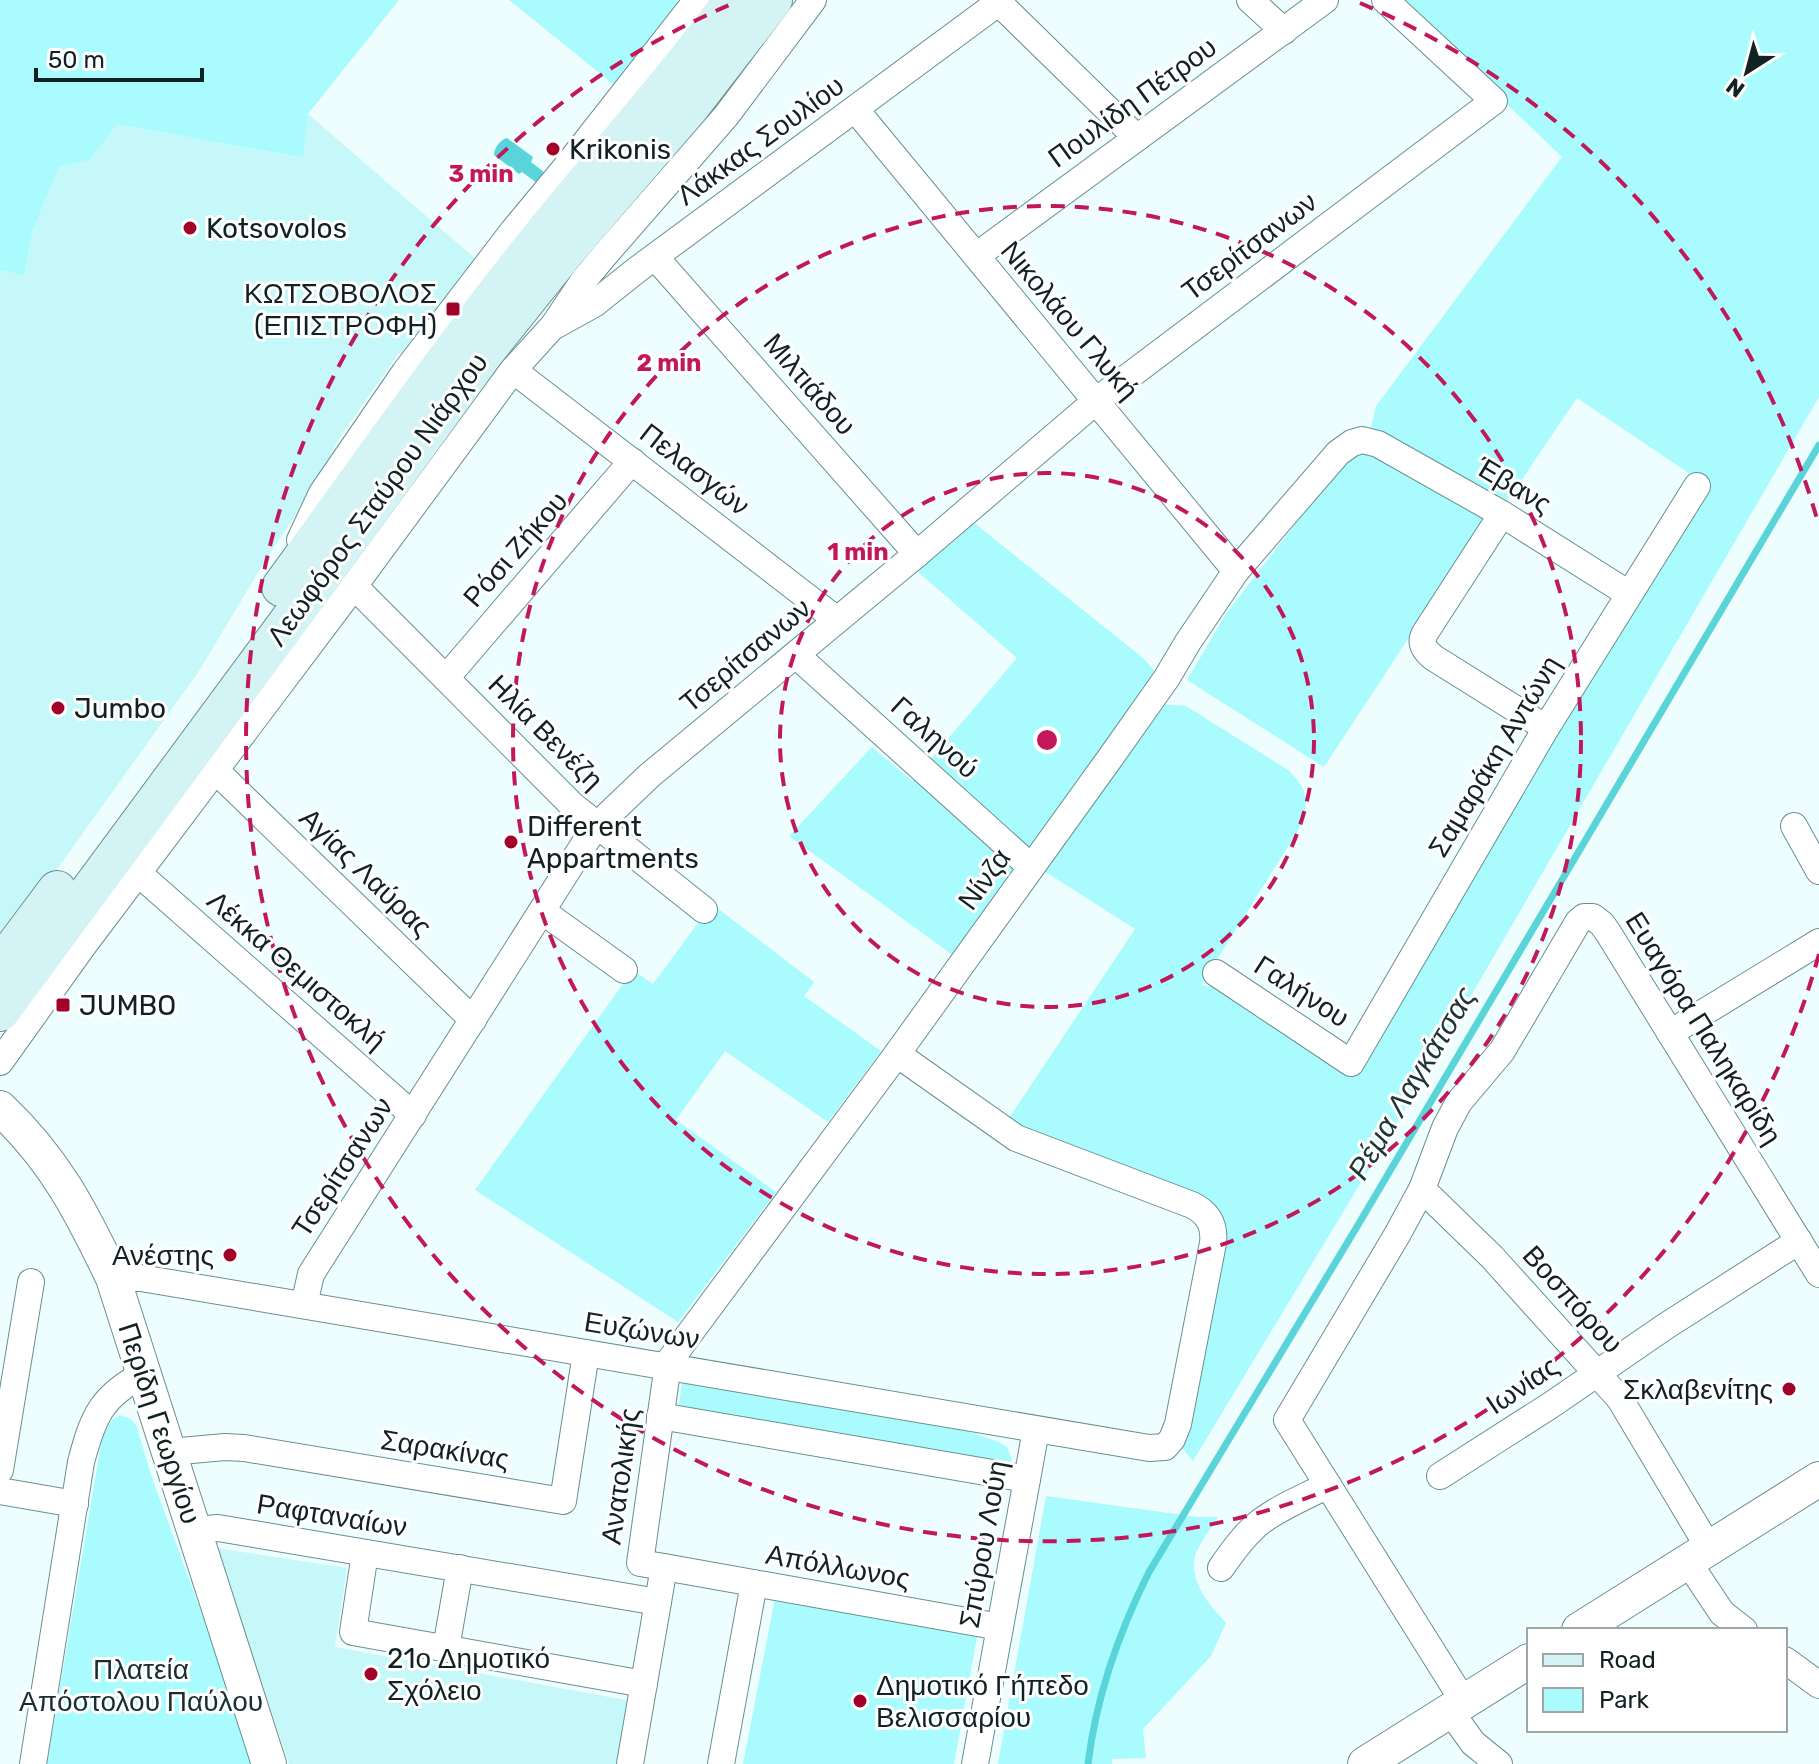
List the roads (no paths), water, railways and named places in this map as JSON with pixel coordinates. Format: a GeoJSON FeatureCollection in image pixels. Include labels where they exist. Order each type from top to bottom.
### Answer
{"type":"FeatureCollection","features":[{"type":"Feature","properties":{"kind":"main road","name":"Λεωφόρος Σταύρου Νιάρχου"},"geometry":{"type":"LineString","coordinates":[[0,966],[425,387],[510,276],[733,0]]}},
{"type":"Feature","properties":{"kind":"main road","name":"Λεωφόρος Σταύρου Νιάρχου"},"geometry":{"type":"LineString","coordinates":[[0,1012],[485,352],[566,251],[690,107],[773,0]]}},
{"type":"Feature","properties":{"kind":"street"},"geometry":{"type":"LineString","coordinates":[[283,584],[322,493],[405,372],[697,0]]}},
{"type":"Feature","properties":{"kind":"street"},"geometry":{"type":"LineString","coordinates":[[0,1062],[513,370],[553,326],[584,280],[726,116],[813,0]]}},
{"type":"Feature","properties":{"kind":"street"},"geometry":{"type":"LineString","coordinates":[[1250,0],[1284,31]]}},
{"type":"Feature","properties":{"kind":"street","name":"Πουλίδη Πέτρου"},"geometry":{"type":"LineString","coordinates":[[976,256],[1325,0]]}},
{"type":"Feature","properties":{"kind":"street","name":"Τσερίτσανων"},"geometry":{"type":"LineString","coordinates":[[304,1305],[311,1274],[598,826],[650,775],[1096,401],[1494,101],[1385,0]]}},
{"type":"Feature","properties":{"kind":"street"},"geometry":{"type":"LineString","coordinates":[[1000,1],[1137,138]]}},
{"type":"Feature","properties":{"kind":"street","name":"Λάκκας Σουλίου"},"geometry":{"type":"LineString","coordinates":[[553,326],[594,304],[1000,1]]}},
{"type":"Feature","properties":{"kind":"street","name":"Νικολάου Γλυκή"},"geometry":{"type":"LineString","coordinates":[[855,109],[1236,571]]}},
{"type":"Feature","properties":{"kind":"street","name":"Μιλτιάδου"},"geometry":{"type":"LineString","coordinates":[[655,257],[917,554]]}},
{"type":"Feature","properties":{"kind":"street","name":"Πελασγών"},"geometry":{"type":"LineString","coordinates":[[513,370],[837,620]]}},
{"type":"Feature","properties":{"kind":"street","name":"Νίνζα"},"geometry":{"type":"LineString","coordinates":[[668,1366],[1166,679],[1236,571],[1330,460],[1344,447],[1362,440]]}},
{"type":"Feature","properties":{"kind":"street","name":"Έβανς"},"geometry":{"type":"LineString","coordinates":[[1362,440],[1387,448],[1502,514],[1629,594]]}},
{"type":"Feature","properties":{"kind":"street","name":"Ρόσι Ζήκου"},"geometry":{"type":"LineString","coordinates":[[446,678],[632,461]]}},
{"type":"Feature","properties":{"kind":"street","name":"Σαμαράκη Αντώνη"},"geometry":{"type":"LineString","coordinates":[[1351,1063],[1546,728],[1697,486]]}},
{"type":"Feature","properties":{"kind":"street"},"geometry":{"type":"LineString","coordinates":[[1502,514],[1425,633],[1423,644],[1434,658],[1546,728]]}},
{"type":"Feature","properties":{"kind":"street","name":"Ηλία Βενέζη"},"geometry":{"type":"LineString","coordinates":[[354,586],[549,782],[598,826],[704,910]]}},
{"type":"Feature","properties":{"kind":"street","name":"Γαληνού"},"geometry":{"type":"LineString","coordinates":[[796,655],[1031,867]]}},
{"type":"Feature","properties":{"kind":"street","name":"Αγίας Λαύρας"},"geometry":{"type":"LineString","coordinates":[[215,770],[473,1020]]}},
{"type":"Feature","properties":{"kind":"street"},"geometry":{"type":"LineString","coordinates":[[1794,826],[1819,871]]}},
{"type":"Feature","properties":{"kind":"street","name":"Λέκκα Θεμιστοκλή"},"geometry":{"type":"LineString","coordinates":[[138,873],[413,1115]]}},
{"type":"Feature","properties":{"kind":"street"},"geometry":{"type":"LineString","coordinates":[[542,911],[624,970]]}},
{"type":"Feature","properties":{"kind":"street","name":"Ευαγόρα Παληκαρίδη"},"geometry":{"type":"LineString","coordinates":[[1328,1485],[1287,1420],[1422,1189],[1445,1128],[1459,1102],[1502,1051],[1563,945],[1584,917],[1593,917],[1602,924],[1819,1274]]}},
{"type":"Feature","properties":{"kind":"street"},"geometry":{"type":"LineString","coordinates":[[1670,1033],[1819,942]]}},
{"type":"Feature","properties":{"kind":"street","name":"Γαλήνου"},"geometry":{"type":"LineString","coordinates":[[1216,973],[1351,1063]]}},
{"type":"Feature","properties":{"kind":"street","name":"Ευζώνων"},"geometry":{"type":"LineString","coordinates":[[113,1278],[141,1278],[1036,1430],[1160,1449],[1168,1445],[1178,1424],[1213,1243],[1214,1235],[1208,1217],[1192,1205],[1016,1138],[897,1054]]}},
{"type":"Feature","properties":{"kind":"street","name":"Περίδη Γεωργίου"},"geometry":{"type":"LineString","coordinates":[[0,1108],[30,1138],[60,1177],[113,1278],[269,1764]]}},
{"type":"Feature","properties":{"kind":"street","name":"Βοσπόρου"},"geometry":{"type":"LineString","coordinates":[[1422,1189],[1492,1257],[1620,1399],[1634,1420],[1722,1613],[1741,1628]]}},
{"type":"Feature","properties":{"kind":"street","name":"Ιωνίας"},"geometry":{"type":"LineString","coordinates":[[1440,1476],[1799,1241]]}},
{"type":"Feature","properties":{"kind":"street"},"geometry":{"type":"LineString","coordinates":[[0,1470],[31,1282]]}},
{"type":"Feature","properties":{"kind":"street","name":"Σαρακίνας"},"geometry":{"type":"LineString","coordinates":[[169,1452],[244,1448],[563,1501],[586,1353]]}},
{"type":"Feature","properties":{"kind":"street","name":"Ανατολικής"},"geometry":{"type":"LineString","coordinates":[[664,1567],[640,1563],[668,1366]]}},
{"type":"Feature","properties":{"kind":"street"},"geometry":{"type":"LineString","coordinates":[[33,1764],[86,1444],[100,1410],[117,1389],[144,1374]]}},
{"type":"Feature","properties":{"kind":"street"},"geometry":{"type":"LineString","coordinates":[[660,1416],[1027,1479]]}},
{"type":"Feature","properties":{"kind":"street","name":"Σπύρου Λούη"},"geometry":{"type":"LineString","coordinates":[[975,1764],[1036,1430]]}},
{"type":"Feature","properties":{"kind":"street"},"geometry":{"type":"LineString","coordinates":[[1582,1628],[1819,1479]]}},
{"type":"Feature","properties":{"kind":"street"},"geometry":{"type":"LineString","coordinates":[[1221,1568],[1257,1524],[1328,1485],[1457,1706],[1473,1743],[1499,1764]]}},
{"type":"Feature","properties":{"kind":"street"},"geometry":{"type":"LineString","coordinates":[[0,1491],[75,1504]]}},
{"type":"Feature","properties":{"kind":"street","name":"Ραφταναίων"},"geometry":{"type":"LineString","coordinates":[[194,1530],[218,1528],[658,1602]]}},
{"type":"Feature","properties":{"kind":"street"},"geometry":{"type":"LineString","coordinates":[[365,1553],[353,1632],[644,1684]]}},
{"type":"Feature","properties":{"kind":"street"},"geometry":{"type":"LineString","coordinates":[[630,1764],[664,1567]]}},
{"type":"Feature","properties":{"kind":"street","name":"Απόλλωνος"},"geometry":{"type":"LineString","coordinates":[[664,1567],[1000,1627]]}},
{"type":"Feature","properties":{"kind":"street"},"geometry":{"type":"LineString","coordinates":[[446,1648],[460,1568]]}},
{"type":"Feature","properties":{"kind":"street"},"geometry":{"type":"LineString","coordinates":[[721,1764],[754,1583]]}},
{"type":"Feature","properties":{"kind":"street"},"geometry":{"type":"LineString","coordinates":[[1787,1661],[1819,1685]]}},
{"type":"Feature","properties":{"kind":"street"},"geometry":{"type":"LineString","coordinates":[[1365,1764],[1527,1662]]}},
{"type":"Feature","properties":{"kind":"waterway","name":"Ρέμα Λαγκάτσας"},"geometry":{"type":"LineString","coordinates":[[1088,1764],[1110,1665],[1149,1572],[1819,445]]}},
{"type":"Feature","properties":{"kind":"place","name":"Krikonis"},"geometry":{"type":"Point","coordinates":[553,149]}},
{"type":"Feature","properties":{"kind":"place","name":"Kotsovolos"},"geometry":{"type":"Point","coordinates":[190,228]}},
{"type":"Feature","properties":{"kind":"place","name":"ΚΩΤΣΟΒΟΛΟΣ (ΕΠΙΣΤΡΟΦΗ)"},"geometry":{"type":"Point","coordinates":[453,309]}},
{"type":"Feature","properties":{"kind":"place","name":"Jumbo"},"geometry":{"type":"Point","coordinates":[58,708]}},
{"type":"Feature","properties":{"kind":"place","name":"Different Appartments"},"geometry":{"type":"Point","coordinates":[511,842]}},
{"type":"Feature","properties":{"kind":"place","name":"JUMBO"},"geometry":{"type":"Point","coordinates":[63,1005]}},
{"type":"Feature","properties":{"kind":"place","name":"Ανέστης"},"geometry":{"type":"Point","coordinates":[230,1255]}},
{"type":"Feature","properties":{"kind":"place","name":"Σκλαβενίτης"},"geometry":{"type":"Point","coordinates":[1789,1389]}},
{"type":"Feature","properties":{"kind":"place","name":"21ο Δημοτικό Σχόλειο"},"geometry":{"type":"Point","coordinates":[371,1674]}},
{"type":"Feature","properties":{"kind":"place","name":"Δημοτικό Γήπεδο Βελισσαρίου"},"geometry":{"type":"Point","coordinates":[860,1701]}},
{"type":"Feature","properties":{"kind":"park label","name":"Πλατεία Απόστολου Παύλου"},"geometry":{"type":"Point","coordinates":[141,1685]}}]}
